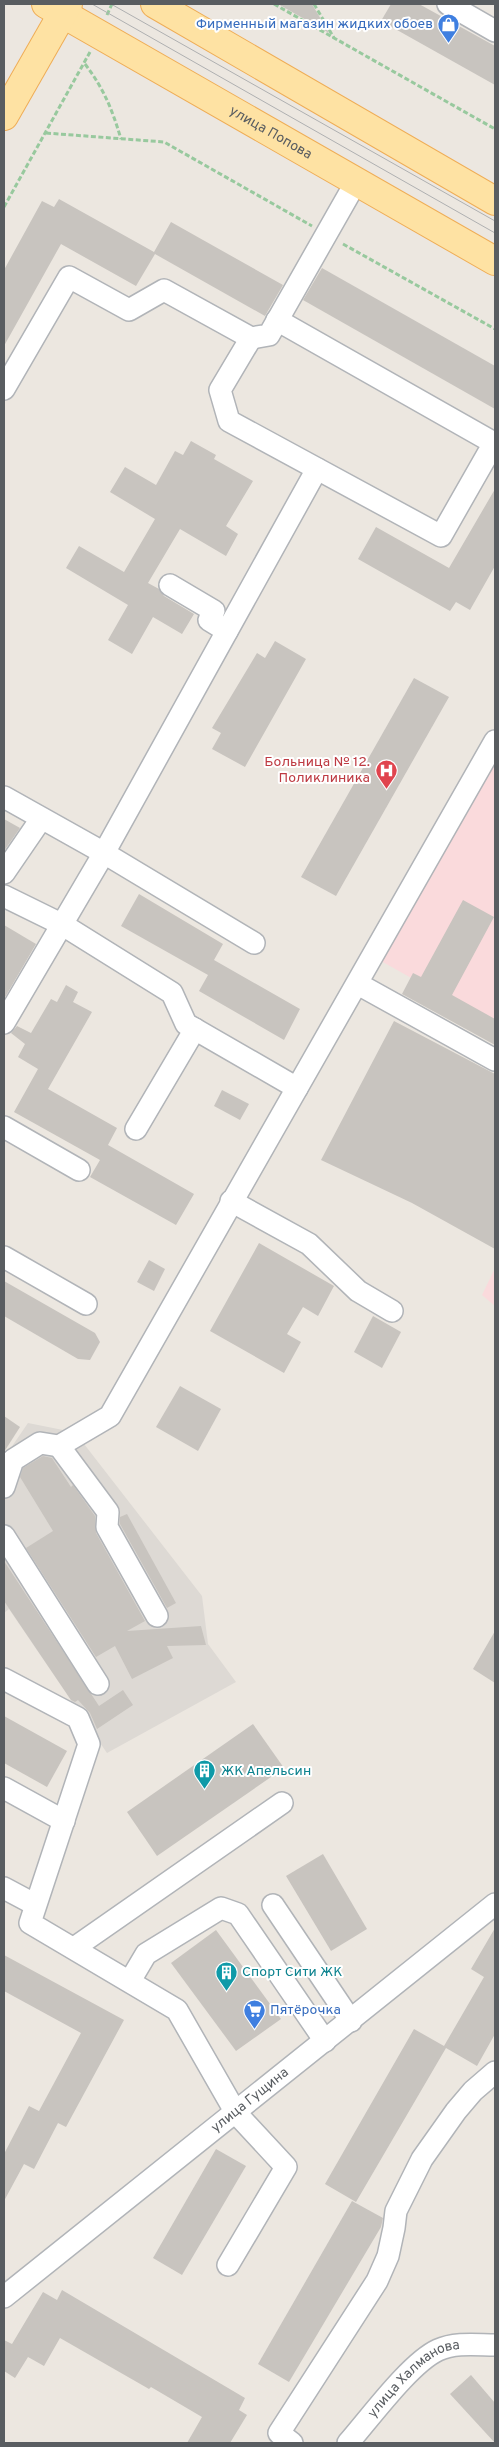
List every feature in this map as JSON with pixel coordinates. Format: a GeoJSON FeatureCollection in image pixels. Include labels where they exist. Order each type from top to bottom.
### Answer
{"type":"FeatureCollection","features":[{"type":"Feature","properties":{"kind":"main road"},"geometry":{"type":"LineString","coordinates":[[156,4],[495,202]]}},
{"type":"Feature","properties":{"kind":"main road","name":"улица Попова"},"geometry":{"type":"LineString","coordinates":[[59,7],[98,34],[495,261]]}},
{"type":"Feature","properties":{"kind":"main road"},"geometry":{"type":"LineString","coordinates":[[4,116],[59,7]]}},
{"type":"Feature","properties":{"kind":"street"},"geometry":{"type":"LineString","coordinates":[[448,4],[495,31]]}},
{"type":"Feature","properties":{"kind":"street"},"geometry":{"type":"LineString","coordinates":[[4,390],[69,277],[129,310],[164,290],[251,338],[269,335],[356,182]]}},
{"type":"Feature","properties":{"kind":"street"},"geometry":{"type":"LineString","coordinates":[[251,338],[220,390],[229,422],[441,536],[494,442],[277,320]]}},
{"type":"Feature","properties":{"kind":"street"},"geometry":{"type":"LineString","coordinates":[[4,1023],[104,853],[317,469]]}},
{"type":"Feature","properties":{"kind":"street"},"geometry":{"type":"LineString","coordinates":[[170,585],[214,611],[209,620],[227,631]]}},
{"type":"Feature","properties":{"kind":"street"},"geometry":{"type":"LineString","coordinates":[[4,1487],[13,1460],[40,1443],[58,1446],[110,1416],[495,741]]}},
{"type":"Feature","properties":{"kind":"street"},"geometry":{"type":"LineString","coordinates":[[4,797],[104,853],[254,943]]}},
{"type":"Feature","properties":{"kind":"street"},"geometry":{"type":"LineString","coordinates":[[4,873],[41,819]]}},
{"type":"Feature","properties":{"kind":"street"},"geometry":{"type":"LineString","coordinates":[[4,896],[62,925],[172,992],[186,1024],[297,1088]]}},
{"type":"Feature","properties":{"kind":"street"},"geometry":{"type":"LineString","coordinates":[[358,984],[495,1060]]}},
{"type":"Feature","properties":{"kind":"street"},"geometry":{"type":"LineString","coordinates":[[136,1129],[196,1030]]}},
{"type":"Feature","properties":{"kind":"street"},"geometry":{"type":"LineString","coordinates":[[4,1127],[79,1170]]}},
{"type":"Feature","properties":{"kind":"street"},"geometry":{"type":"LineString","coordinates":[[231,1201],[309,1244],[358,1292],[392,1311]]}},
{"type":"Feature","properties":{"kind":"street"},"geometry":{"type":"LineString","coordinates":[[4,1257],[86,1304]]}},
{"type":"Feature","properties":{"kind":"street"},"geometry":{"type":"LineString","coordinates":[[58,1446],[108,1512],[107,1527],[157,1616]]}},
{"type":"Feature","properties":{"kind":"street"},"geometry":{"type":"LineString","coordinates":[[4,1536],[98,1684]]}},
{"type":"Feature","properties":{"kind":"street"},"geometry":{"type":"LineString","coordinates":[[4,1679],[78,1718],[89,1744],[34,1904],[30,1923],[177,2010],[236,2113],[286,2167],[228,2264]]}},
{"type":"Feature","properties":{"kind":"street"},"geometry":{"type":"LineString","coordinates":[[4,1788],[64,1821]]}},
{"type":"Feature","properties":{"kind":"street"},"geometry":{"type":"LineString","coordinates":[[74,1948],[282,1802]]}},
{"type":"Feature","properties":{"kind":"street"},"geometry":{"type":"LineString","coordinates":[[4,1888],[34,1904]]}},
{"type":"Feature","properties":{"kind":"street"},"geometry":{"type":"LineString","coordinates":[[273,1905],[351,2021]]}},
{"type":"Feature","properties":{"kind":"street"},"geometry":{"type":"LineString","coordinates":[[130,1981],[146,1954],[221,1908],[238,1914],[325,2041]]}},
{"type":"Feature","properties":{"kind":"street","name":"улица Гущина"},"geometry":{"type":"LineString","coordinates":[[4,2297],[325,2041],[493,1910]]}},
{"type":"Feature","properties":{"kind":"street"},"geometry":{"type":"LineString","coordinates":[[281,2440],[377,2281],[388,2256],[396,2211],[422,2159],[456,2111],[473,2091],[495,2072]]}},
{"type":"Feature","properties":{"kind":"street","name":"улица Халманова"},"geometry":{"type":"LineString","coordinates":[[348,2443],[419,2362],[439,2349],[462,2344],[495,2345]]}},
{"type":"Feature","properties":{"kind":"path"},"geometry":{"type":"LineString","coordinates":[[4,207],[85,64],[112,4]]}},
{"type":"Feature","properties":{"kind":"path"},"geometry":{"type":"LineString","coordinates":[[274,4],[495,130]]}},
{"type":"Feature","properties":{"kind":"path"},"geometry":{"type":"LineString","coordinates":[[314,4],[335,39]]}},
{"type":"Feature","properties":{"kind":"path"},"geometry":{"type":"LineString","coordinates":[[85,64],[100,83],[110,102],[121,139]]}},
{"type":"Feature","properties":{"kind":"path"},"geometry":{"type":"LineString","coordinates":[[46,133],[164,142],[495,329]]}},
{"type":"Feature","properties":{"kind":"shaded area"},"geometry":{"type":"Polygon","coordinates":[[[495,757],[495,1025],[381,961],[495,757]]]}},
{"type":"Feature","properties":{"kind":"shaded area"},"geometry":{"type":"Polygon","coordinates":[[[495,1268],[495,1306],[482,1295],[495,1268]]]}},
{"type":"Feature","properties":{"kind":"shaded area"},"geometry":{"type":"Polygon","coordinates":[[[28,1423],[63,1430],[84,1444],[202,1596],[208,1644],[236,1682],[107,1753],[9,1609],[4,1613],[4,1458],[28,1423]]]}},
{"type":"Feature","properties":{"kind":"building"},"geometry":{"type":"Polygon","coordinates":[[[278,4],[312,4],[329,33],[278,4]]]}},
{"type":"Feature","properties":{"kind":"building"},"geometry":{"type":"Polygon","coordinates":[[[391,4],[419,4],[495,46],[495,85],[381,21],[391,4]]]}},
{"type":"Feature","properties":{"kind":"building"},"geometry":{"type":"Polygon","coordinates":[[[59,199],[154,252],[171,222],[283,285],[265,316],[155,254],[136,286],[61,244],[4,346],[4,270],[42,201],[54,207],[59,199]]]}},
{"type":"Feature","properties":{"kind":"building"},"geometry":{"type":"Polygon","coordinates":[[[322,268],[495,366],[495,409],[303,300],[322,268]]]}},
{"type":"Feature","properties":{"kind":"building"},"geometry":{"type":"Polygon","coordinates":[[[191,441],[216,455],[214,459],[253,481],[226,526],[238,534],[226,556],[180,529],[148,583],[159,589],[164,596],[194,614],[182,634],[153,617],[132,654],[108,640],[128,605],[66,568],[79,546],[124,572],[155,519],[110,492],[125,467],[156,485],[175,451],[183,455],[191,441]]]}},
{"type":"Feature","properties":{"kind":"building"},"geometry":{"type":"Polygon","coordinates":[[[495,489],[495,566],[470,610],[456,602],[450,611],[358,559],[376,527],[449,568],[495,489]]]}},
{"type":"Feature","properties":{"kind":"building"},"geometry":{"type":"Polygon","coordinates":[[[275,641],[306,659],[245,767],[212,749],[221,733],[212,728],[257,653],[265,658],[275,641]]]}},
{"type":"Feature","properties":{"kind":"building"},"geometry":{"type":"Polygon","coordinates":[[[414,678],[449,697],[336,896],[301,877],[414,678]]]}},
{"type":"Feature","properties":{"kind":"building"},"geometry":{"type":"Polygon","coordinates":[[[4,819],[20,828],[4,851],[4,819]]]}},
{"type":"Feature","properties":{"kind":"building"},"geometry":{"type":"Polygon","coordinates":[[[139,894],[223,944],[214,960],[300,1009],[284,1040],[199,991],[208,975],[121,926],[139,894]]]}},
{"type":"Feature","properties":{"kind":"building"},"geometry":{"type":"Polygon","coordinates":[[[463,900],[494,917],[452,995],[495,1019],[495,1045],[402,994],[413,973],[421,977],[463,900]]]}},
{"type":"Feature","properties":{"kind":"building"},"geometry":{"type":"Polygon","coordinates":[[[4,925],[36,944],[4,999],[4,925]]]}},
{"type":"Feature","properties":{"kind":"building"},"geometry":{"type":"Polygon","coordinates":[[[66,985],[78,992],[73,1002],[92,1012],[48,1089],[117,1128],[108,1145],[194,1194],[176,1225],[90,1177],[100,1160],[14,1112],[38,1069],[18,1057],[25,1044],[11,1033],[17,1026],[31,1033],[51,999],[57,1002],[66,985]]]}},
{"type":"Feature","properties":{"kind":"building"},"geometry":{"type":"Polygon","coordinates":[[[394,1021],[495,1074],[495,1249],[412,1203],[321,1160],[394,1021]]]}},
{"type":"Feature","properties":{"kind":"building"},"geometry":{"type":"Polygon","coordinates":[[[222,1090],[249,1104],[240,1120],[214,1106],[222,1090]]]}},
{"type":"Feature","properties":{"kind":"building"},"geometry":{"type":"Polygon","coordinates":[[[259,1243],[334,1286],[318,1316],[303,1307],[287,1334],[301,1342],[284,1373],[210,1331],[259,1243]]]}},
{"type":"Feature","properties":{"kind":"building"},"geometry":{"type":"Polygon","coordinates":[[[149,1260],[165,1269],[154,1291],[137,1282],[149,1260]]]}},
{"type":"Feature","properties":{"kind":"building"},"geometry":{"type":"Polygon","coordinates":[[[4,1281],[95,1333],[100,1342],[90,1360],[78,1359],[4,1316],[4,1281]]]}},
{"type":"Feature","properties":{"kind":"building"},"geometry":{"type":"Polygon","coordinates":[[[373,1316],[401,1332],[382,1368],[354,1352],[373,1316]]]}},
{"type":"Feature","properties":{"kind":"building"},"geometry":{"type":"Polygon","coordinates":[[[180,1386],[221,1409],[198,1451],[156,1427],[180,1386]]]}},
{"type":"Feature","properties":{"kind":"building"},"geometry":{"type":"Polygon","coordinates":[[[4,1416],[20,1427],[4,1452],[4,1416]]]}},
{"type":"Feature","properties":{"kind":"building"},"geometry":{"type":"Polygon","coordinates":[[[43,1456],[52,1458],[71,1487],[73,1485],[95,1516],[96,1533],[145,1621],[127,1631],[201,1626],[206,1645],[167,1646],[173,1658],[132,1679],[115,1646],[96,1657],[26,1548],[53,1531],[20,1477],[23,1468],[43,1456]]]}},
{"type":"Feature","properties":{"kind":"building"},"geometry":{"type":"Polygon","coordinates":[[[127,1514],[176,1603],[167,1608],[120,1524],[120,1517],[127,1514]]]}},
{"type":"Feature","properties":{"kind":"building"},"geometry":{"type":"Polygon","coordinates":[[[4,1561],[99,1706],[123,1690],[133,1705],[97,1729],[90,1713],[78,1700],[75,1702],[71,1700],[4,1601],[4,1561]]]}},
{"type":"Feature","properties":{"kind":"building"},"geometry":{"type":"Polygon","coordinates":[[[495,1631],[495,1683],[473,1669],[495,1631]]]}},
{"type":"Feature","properties":{"kind":"building"},"geometry":{"type":"Polygon","coordinates":[[[4,1716],[67,1751],[47,1787],[4,1763],[4,1716]]]}},
{"type":"Feature","properties":{"kind":"building","name":"ЖК Апельсин"},"geometry":{"type":"Polygon","coordinates":[[[253,1724],[284,1768],[157,1856],[127,1812],[253,1724]]]}},
{"type":"Feature","properties":{"kind":"building"},"geometry":{"type":"Polygon","coordinates":[[[323,1854],[367,1929],[331,1951],[286,1876],[323,1854]]]}},
{"type":"Feature","properties":{"kind":"building"},"geometry":{"type":"Polygon","coordinates":[[[495,1928],[495,2034],[477,2066],[446,2048],[356,2202],[325,2184],[414,2029],[444,2046],[484,1977],[471,1969],[495,1928]]]}},
{"type":"Feature","properties":{"kind":"building","name":"Спорт Сити ЖК"},"geometry":{"type":"Polygon","coordinates":[[[216,1930],[281,2019],[236,2051],[171,1963],[216,1930]]]}},
{"type":"Feature","properties":{"kind":"building"},"geometry":{"type":"Polygon","coordinates":[[[4,1955],[124,2020],[66,2127],[58,2123],[34,2169],[24,2164],[4,2201],[4,2154],[29,2106],[39,2111],[81,2033],[4,1991],[4,1955]]]}},
{"type":"Feature","properties":{"kind":"building"},"geometry":{"type":"Polygon","coordinates":[[[216,2149],[246,2166],[182,2275],[153,2258],[216,2149]]]}},
{"type":"Feature","properties":{"kind":"building"},"geometry":{"type":"Polygon","coordinates":[[[352,2201],[383,2218],[381,2227],[289,2382],[258,2364],[352,2201]]]}},
{"type":"Feature","properties":{"kind":"building"},"geometry":{"type":"Polygon","coordinates":[[[62,2290],[245,2398],[239,2410],[247,2415],[230,2443],[187,2443],[202,2417],[60,2338],[44,2366],[28,2357],[15,2378],[4,2371],[4,2340],[12,2344],[43,2292],[57,2300],[62,2290]]]}},
{"type":"Feature","properties":{"kind":"building"},"geometry":{"type":"Polygon","coordinates":[[[471,2375],[495,2403],[495,2443],[450,2394],[471,2375]]]}},
{"type":"Feature","properties":{"kind":"tram line"},"geometry":{"type":"LineString","coordinates":[[92,4],[495,233]]}},
{"type":"Feature","properties":{"kind":"tram line"},"geometry":{"type":"LineString","coordinates":[[111,4],[495,221]]}},
{"type":"Feature","properties":{"kind":"place","name":"Фирменный магазин жидких обоев"},"geometry":{"type":"Point","coordinates":[449,43]}},
{"type":"Feature","properties":{"kind":"place","name":"Больница № 12. Поликлиника"},"geometry":{"type":"Point","coordinates":[386,789]}},
{"type":"Feature","properties":{"kind":"place","name":"ЖК Апельсин"},"geometry":{"type":"Point","coordinates":[205,1790]}},
{"type":"Feature","properties":{"kind":"place","name":"Спорт Сити ЖК"},"geometry":{"type":"Point","coordinates":[226,1991]}},
{"type":"Feature","properties":{"kind":"place","name":"Пятёрочка"},"geometry":{"type":"Point","coordinates":[254,2029]}}]}
